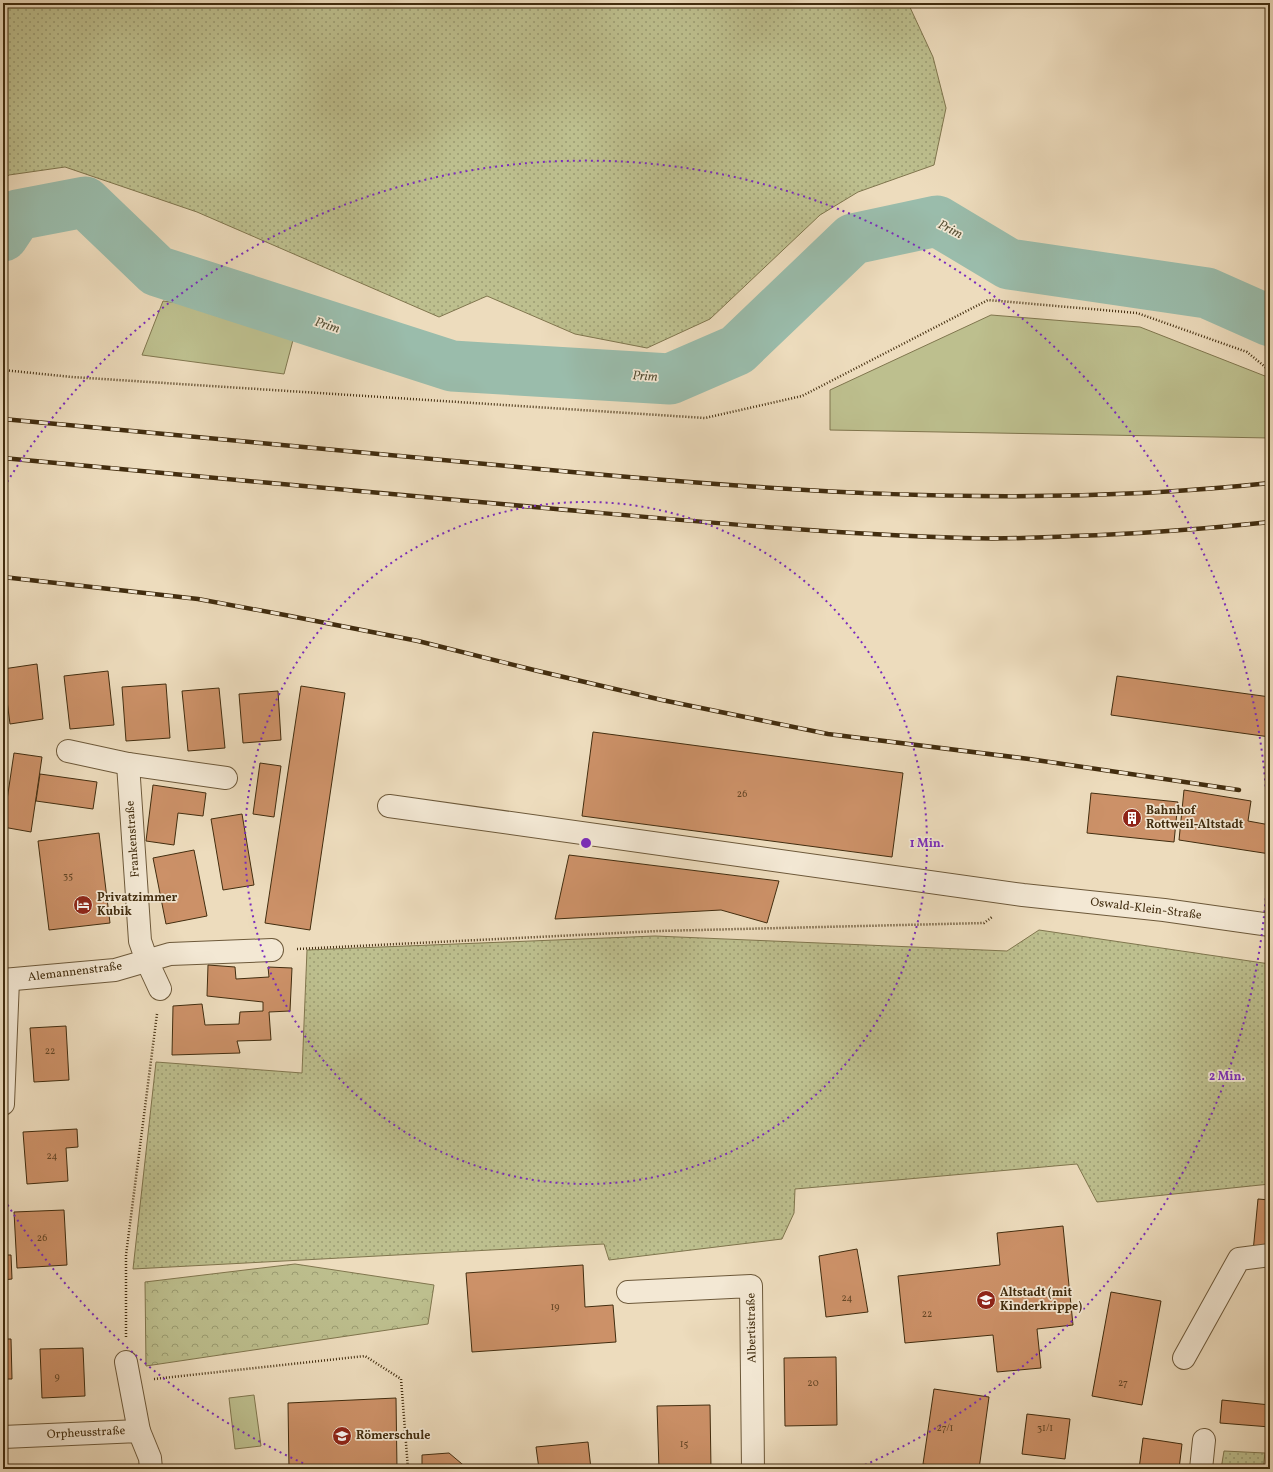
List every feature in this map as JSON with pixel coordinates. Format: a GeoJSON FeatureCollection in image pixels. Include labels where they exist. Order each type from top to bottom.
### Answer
{"type":"FeatureCollection","features":[{"type":"Feature","properties":{"kind":"street"},"geometry":{"type":"LineString","coordinates":[[68,751],[128,764],[226,778]]}},
{"type":"Feature","properties":{"kind":"street","name":"Frankenstraße"},"geometry":{"type":"LineString","coordinates":[[128,764],[140,941],[147,961]]}},
{"type":"Feature","properties":{"kind":"street","name":"Oswald-Klein-Straße"},"geometry":{"type":"LineString","coordinates":[[389,806],[1022,895],[1164,910],[1270,925]]}},
{"type":"Feature","properties":{"kind":"street","name":"Alemannenstraße"},"geometry":{"type":"LineString","coordinates":[[5,980],[115,970],[170,954],[272,950]]}},
{"type":"Feature","properties":{"kind":"street"},"geometry":{"type":"LineString","coordinates":[[147,961],[160,989]]}},
{"type":"Feature","properties":{"kind":"street"},"geometry":{"type":"LineString","coordinates":[[3,1104],[5,980]]}},
{"type":"Feature","properties":{"kind":"street"},"geometry":{"type":"LineString","coordinates":[[1184,1358],[1239,1259],[1270,1256]]}},
{"type":"Feature","properties":{"kind":"street","name":"Albertistraße"},"geometry":{"type":"LineString","coordinates":[[628,1292],[751,1286],[753,1469]]}},
{"type":"Feature","properties":{"kind":"street"},"geometry":{"type":"LineString","coordinates":[[128,1371],[139,1431]]}},
{"type":"Feature","properties":{"kind":"street","name":"Orpheusstraße"},"geometry":{"type":"LineString","coordinates":[[3,1437],[139,1431],[150,1464]]}},
{"type":"Feature","properties":{"kind":"street"},"geometry":{"type":"LineString","coordinates":[[1201,1469],[1204,1440]]}},
{"type":"Feature","properties":{"kind":"path"},"geometry":{"type":"LineString","coordinates":[[3,370],[72,377],[705,418],[802,396],[988,300],[1137,313],[1247,352],[1270,371]]}},
{"type":"Feature","properties":{"kind":"path"},"geometry":{"type":"LineString","coordinates":[[272,950],[658,931],[984,923],[1022,895]]}},
{"type":"Feature","properties":{"kind":"path"},"geometry":{"type":"LineString","coordinates":[[160,989],[126,1255],[128,1371],[365,1356],[401,1379],[408,1469]]}},
{"type":"Feature","properties":{"kind":"green space"},"geometry":{"type":"Polygon","coordinates":[[[3,3],[908,3],[933,57],[946,108],[934,165],[858,192],[820,215],[710,319],[647,348],[575,334],[487,296],[439,317],[197,212],[65,167],[9,175],[3,180],[3,3]]]}},
{"type":"Feature","properties":{"kind":"green space"},"geometry":{"type":"Polygon","coordinates":[[[163,301],[241,311],[293,340],[284,374],[142,355],[163,301]]]}},
{"type":"Feature","properties":{"kind":"green space"},"geometry":{"type":"Polygon","coordinates":[[[991,315],[1140,327],[1270,378],[1270,438],[830,430],[830,390],[991,315]]]}},
{"type":"Feature","properties":{"kind":"green space"},"geometry":{"type":"Polygon","coordinates":[[[1039,930],[1270,964],[1270,1184],[1097,1202],[1077,1164],[795,1189],[794,1213],[782,1239],[609,1260],[604,1244],[133,1269],[156,1062],[302,1073],[307,950],[655,936],[1007,951],[1039,930]]]}},
{"type":"Feature","properties":{"kind":"green space"},"geometry":{"type":"Polygon","coordinates":[[[295,1264],[434,1285],[428,1324],[146,1366],[145,1282],[295,1264]]]}},
{"type":"Feature","properties":{"kind":"green space"},"geometry":{"type":"Polygon","coordinates":[[[254,1395],[261,1446],[235,1449],[229,1398],[254,1395]]]}},
{"type":"Feature","properties":{"kind":"green space"},"geometry":{"type":"Polygon","coordinates":[[[1224,1451],[1265,1453],[1263,1469],[1221,1469],[1224,1451]]]}},
{"type":"Feature","properties":{"kind":"building"},"geometry":{"type":"Polygon","coordinates":[[[37,664],[43,719],[10,724],[3,669],[37,664]]]}},
{"type":"Feature","properties":{"kind":"building"},"geometry":{"type":"Polygon","coordinates":[[[108,671],[114,725],[70,729],[64,676],[108,671]]]}},
{"type":"Feature","properties":{"kind":"building"},"geometry":{"type":"Polygon","coordinates":[[[1117,676],[1270,697],[1270,737],[1111,715],[1117,676]]]}},
{"type":"Feature","properties":{"kind":"building"},"geometry":{"type":"Polygon","coordinates":[[[166,684],[170,738],[126,741],[122,687],[166,684]]]}},
{"type":"Feature","properties":{"kind":"building"},"geometry":{"type":"Polygon","coordinates":[[[301,686],[345,693],[310,930],[265,923],[301,686]]]}},
{"type":"Feature","properties":{"kind":"building"},"geometry":{"type":"Polygon","coordinates":[[[219,688],[225,748],[188,751],[182,691],[219,688]]]}},
{"type":"Feature","properties":{"kind":"building"},"geometry":{"type":"Polygon","coordinates":[[[278,691],[281,740],[243,743],[239,694],[278,691]]]}},
{"type":"Feature","properties":{"kind":"building"},"geometry":{"type":"Polygon","coordinates":[[[593,732],[903,773],[892,857],[582,816],[593,732]]]}},
{"type":"Feature","properties":{"kind":"building"},"geometry":{"type":"Polygon","coordinates":[[[14,753],[42,757],[31,832],[3,827],[14,753]]]}},
{"type":"Feature","properties":{"kind":"building"},"geometry":{"type":"Polygon","coordinates":[[[260,763],[281,766],[274,817],[253,814],[260,763]]]}},
{"type":"Feature","properties":{"kind":"building"},"geometry":{"type":"Polygon","coordinates":[[[40,774],[97,782],[93,809],[36,801],[40,774]]]}},
{"type":"Feature","properties":{"kind":"building"},"geometry":{"type":"Polygon","coordinates":[[[153,785],[206,793],[203,816],[178,813],[174,845],[146,841],[153,785]]]}},
{"type":"Feature","properties":{"kind":"building"},"geometry":{"type":"Polygon","coordinates":[[[1184,790],[1251,801],[1248,821],[1270,825],[1270,854],[1179,840],[1184,790]]]}},
{"type":"Feature","properties":{"kind":"building","name":"Bahnhof Rottweil-Altstadt"},"geometry":{"type":"Polygon","coordinates":[[[1091,793],[1178,802],[1174,842],[1087,833],[1091,793]]]}},
{"type":"Feature","properties":{"kind":"building"},"geometry":{"type":"Polygon","coordinates":[[[242,814],[254,885],[223,890],[211,819],[242,814]]]}},
{"type":"Feature","properties":{"kind":"building"},"geometry":{"type":"Polygon","coordinates":[[[99,833],[110,923],[49,930],[38,841],[99,833]]]}},
{"type":"Feature","properties":{"kind":"building"},"geometry":{"type":"Polygon","coordinates":[[[194,850],[207,916],[166,924],[153,858],[194,850]]]}},
{"type":"Feature","properties":{"kind":"building"},"geometry":{"type":"Polygon","coordinates":[[[569,855],[779,881],[767,923],[721,910],[555,919],[569,855]]]}},
{"type":"Feature","properties":{"kind":"building"},"geometry":{"type":"Polygon","coordinates":[[[208,965],[235,967],[236,979],[269,977],[268,967],[292,968],[290,1011],[269,1012],[271,1040],[237,1041],[240,1053],[172,1055],[173,1006],[202,1004],[205,1025],[239,1024],[240,1012],[263,1011],[263,1002],[207,996],[208,965]]]}},
{"type":"Feature","properties":{"kind":"building"},"geometry":{"type":"Polygon","coordinates":[[[66,1026],[69,1080],[34,1082],[30,1028],[66,1026]]]}},
{"type":"Feature","properties":{"kind":"building"},"geometry":{"type":"Polygon","coordinates":[[[77,1129],[78,1147],[66,1148],[68,1181],[27,1184],[23,1132],[77,1129]]]}},
{"type":"Feature","properties":{"kind":"building"},"geometry":{"type":"Polygon","coordinates":[[[1258,1199],[1270,1200],[1270,1247],[1253,1252],[1258,1199]]]}},
{"type":"Feature","properties":{"kind":"building"},"geometry":{"type":"Polygon","coordinates":[[[64,1210],[67,1265],[17,1268],[14,1212],[64,1210]]]}},
{"type":"Feature","properties":{"kind":"building","name":"Altstadt (mit Kinderkrippe)"},"geometry":{"type":"Polygon","coordinates":[[[1063,1226],[1073,1325],[1037,1329],[1041,1368],[997,1372],[993,1335],[905,1343],[898,1276],[1000,1265],[997,1233],[1063,1226]]]}},
{"type":"Feature","properties":{"kind":"building"},"geometry":{"type":"Polygon","coordinates":[[[857,1249],[868,1312],[826,1317],[819,1256],[857,1249]]]}},
{"type":"Feature","properties":{"kind":"building"},"geometry":{"type":"Polygon","coordinates":[[[3,1255],[11,1255],[12,1279],[3,1280],[3,1255]]]}},
{"type":"Feature","properties":{"kind":"building"},"geometry":{"type":"Polygon","coordinates":[[[583,1265],[585,1307],[613,1305],[616,1342],[472,1352],[466,1273],[583,1265]]]}},
{"type":"Feature","properties":{"kind":"building"},"geometry":{"type":"Polygon","coordinates":[[[1111,1292],[1161,1301],[1142,1405],[1092,1396],[1111,1292]]]}},
{"type":"Feature","properties":{"kind":"building"},"geometry":{"type":"Polygon","coordinates":[[[3,1339],[11,1339],[12,1379],[3,1379],[3,1339]]]}},
{"type":"Feature","properties":{"kind":"building"},"geometry":{"type":"Polygon","coordinates":[[[83,1348],[85,1396],[42,1398],[40,1349],[83,1348]]]}},
{"type":"Feature","properties":{"kind":"building"},"geometry":{"type":"Polygon","coordinates":[[[836,1357],[837,1425],[785,1426],[784,1358],[836,1357]]]}},
{"type":"Feature","properties":{"kind":"building"},"geometry":{"type":"Polygon","coordinates":[[[934,1389],[989,1397],[979,1469],[960,1469],[923,1464],[934,1389]]]}},
{"type":"Feature","properties":{"kind":"building","name":"Römerschule"},"geometry":{"type":"Polygon","coordinates":[[[396,1398],[397,1469],[289,1469],[288,1403],[396,1398]]]}},
{"type":"Feature","properties":{"kind":"building"},"geometry":{"type":"Polygon","coordinates":[[[1222,1400],[1270,1405],[1270,1427],[1220,1423],[1222,1400]]]}},
{"type":"Feature","properties":{"kind":"building"},"geometry":{"type":"Polygon","coordinates":[[[710,1405],[711,1469],[659,1469],[657,1406],[710,1405]]]}},
{"type":"Feature","properties":{"kind":"building"},"geometry":{"type":"Polygon","coordinates":[[[1027,1414],[1070,1419],[1065,1459],[1022,1454],[1027,1414]]]}},
{"type":"Feature","properties":{"kind":"building"},"geometry":{"type":"Polygon","coordinates":[[[1143,1438],[1182,1444],[1179,1469],[1139,1469],[1143,1438]]]}},
{"type":"Feature","properties":{"kind":"building"},"geometry":{"type":"Polygon","coordinates":[[[588,1442],[591,1469],[539,1469],[536,1447],[588,1442]]]}},
{"type":"Feature","properties":{"kind":"building","name":"Römerschule"},"geometry":{"type":"Polygon","coordinates":[[[449,1453],[468,1469],[422,1469],[422,1455],[449,1453]]]}},
{"type":"Feature","properties":{"kind":"waterway","name":"Prim"},"geometry":{"type":"LineString","coordinates":[[3,236],[17,215],[85,202],[157,271],[452,366],[670,379],[737,350],[853,239],[937,221],[1009,264],[1207,293],[1270,321]]}},
{"type":"Feature","properties":{"kind":"railway"},"geometry":{"type":"LineString","coordinates":[[3,419],[612,476],[800,490],[988,496],[1081,495],[1176,491],[1270,483]]}},
{"type":"Feature","properties":{"kind":"railway"},"geometry":{"type":"LineString","coordinates":[[3,458],[658,518],[913,536],[1005,538],[1122,534],[1270,522]]}},
{"type":"Feature","properties":{"kind":"railway"},"geometry":{"type":"LineString","coordinates":[[3,577],[198,599],[285,615],[418,641],[662,700],[828,734],[1029,759],[1239,790]]}},
{"type":"Feature","properties":{"kind":"place","name":"Bahnhof Rottweil-Altstadt"},"geometry":{"type":"Point","coordinates":[1132,818]}},
{"type":"Feature","properties":{"kind":"place","name":"Privatzimmer Kubik"},"geometry":{"type":"Point","coordinates":[83,905]}},
{"type":"Feature","properties":{"kind":"place","name":"Altstadt (mit Kinderkrippe)"},"geometry":{"type":"Point","coordinates":[986,1300]}},
{"type":"Feature","properties":{"kind":"place","name":"Römerschule"},"geometry":{"type":"Point","coordinates":[342,1436]}}]}
